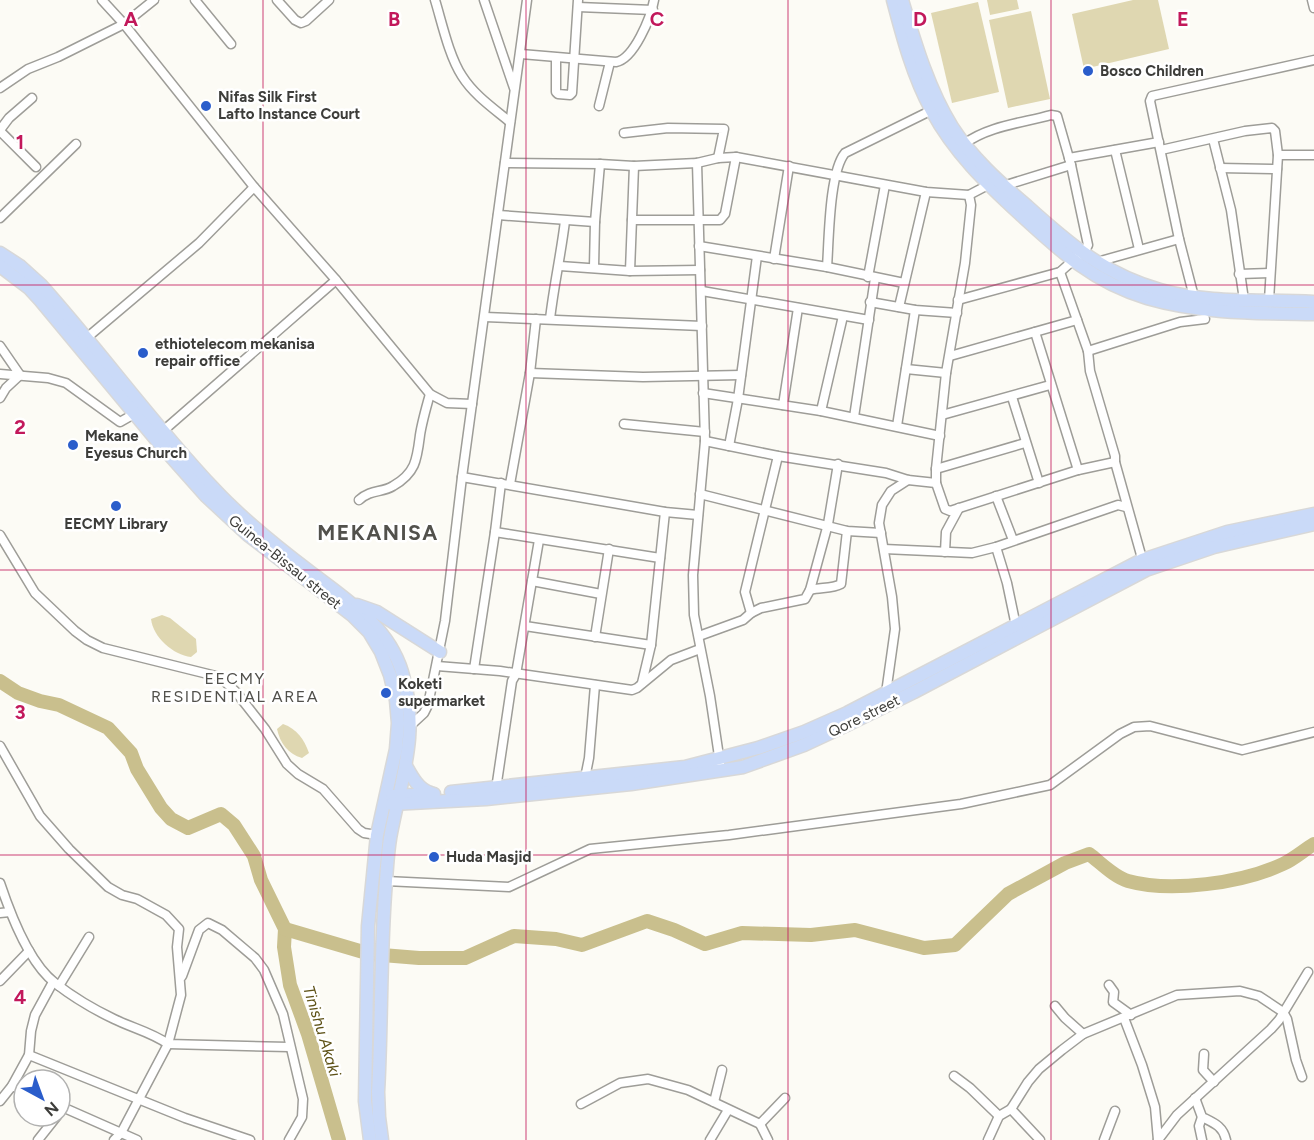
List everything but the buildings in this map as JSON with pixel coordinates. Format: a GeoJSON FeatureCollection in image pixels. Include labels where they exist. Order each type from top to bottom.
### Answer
{"type":"FeatureCollection","features":[{"type":"Feature","properties":{"kind":"main road"},"geometry":{"type":"LineString","coordinates":[[893,0],[908,53],[932,110],[954,146],[988,184],[1076,257],[1120,288],[1148,298],[1201,309],[1314,314]]}},
{"type":"Feature","properties":{"kind":"main road"},"geometry":{"type":"LineString","coordinates":[[902,0],[917,50],[932,88],[951,125],[964,144],[1003,186],[1076,257],[1097,262],[1131,280],[1161,290],[1194,297],[1314,302]]}},
{"type":"Feature","properties":{"kind":"main road"},"geometry":{"type":"LineString","coordinates":[[0,253],[35,278],[82,342],[216,490],[253,527],[353,604],[384,635],[394,651],[406,687],[411,725],[386,880],[378,1092],[382,1140]]}},
{"type":"Feature","properties":{"kind":"main road","name":"Guinea-Bissau street"},"geometry":{"type":"LineString","coordinates":[[0,266],[29,288],[82,342],[134,414],[213,502],[248,535],[352,615],[369,632],[381,652],[396,700],[398,723],[396,749],[377,835],[368,926],[365,1101],[370,1140]]}},
{"type":"Feature","properties":{"kind":"main road","name":"Qore street"},"geometry":{"type":"LineString","coordinates":[[888,698],[1016,626],[1144,565],[1227,532],[1314,514]]}},
{"type":"Feature","properties":{"kind":"main road","name":"Qore street"},"geometry":{"type":"LineString","coordinates":[[398,799],[423,802],[486,799],[631,784],[720,765],[888,698],[1144,565],[1314,524]]}},
{"type":"Feature","properties":{"kind":"main road"},"geometry":{"type":"LineString","coordinates":[[353,604],[377,612],[440,651]]}},
{"type":"Feature","properties":{"kind":"main road","name":"Qore street"},"geometry":{"type":"LineString","coordinates":[[385,800],[720,765]]}},
{"type":"Feature","properties":{"kind":"main road"},"geometry":{"type":"LineString","coordinates":[[406,766],[413,780],[426,792],[436,794]]}},
{"type":"Feature","properties":{"kind":"main road"},"geometry":{"type":"LineString","coordinates":[[394,822],[403,809],[423,802]]}},
{"type":"Feature","properties":{"kind":"street"},"geometry":{"type":"LineString","coordinates":[[102,0],[124,24],[254,187],[336,280],[430,394],[447,402],[472,404]]}},
{"type":"Feature","properties":{"kind":"street"},"geometry":{"type":"LineString","coordinates":[[0,88],[28,69],[58,57],[124,24],[154,0]]}},
{"type":"Feature","properties":{"kind":"street"},"geometry":{"type":"LineString","coordinates":[[195,0],[231,44]]}},
{"type":"Feature","properties":{"kind":"street"},"geometry":{"type":"LineString","coordinates":[[278,0],[295,20],[301,23],[329,0]]}},
{"type":"Feature","properties":{"kind":"street"},"geometry":{"type":"LineString","coordinates":[[435,0],[462,76],[480,97],[510,122]]}},
{"type":"Feature","properties":{"kind":"street"},"geometry":{"type":"LineString","coordinates":[[484,0],[515,88]]}},
{"type":"Feature","properties":{"kind":"street"},"geometry":{"type":"LineString","coordinates":[[411,725],[424,713],[428,705],[445,621],[462,477],[527,0]]}},
{"type":"Feature","properties":{"kind":"street"},"geometry":{"type":"LineString","coordinates":[[520,54],[610,62],[622,61],[627,57],[648,22],[654,0]]}},
{"type":"Feature","properties":{"kind":"street"},"geometry":{"type":"LineString","coordinates":[[1312,0],[1314,8]]}},
{"type":"Feature","properties":{"kind":"street"},"geometry":{"type":"LineString","coordinates":[[556,58],[556,92],[570,95],[572,93],[578,3],[653,10]]}},
{"type":"Feature","properties":{"kind":"street"},"geometry":{"type":"LineString","coordinates":[[1194,297],[1179,239],[1150,101],[1152,96],[1314,60]]}},
{"type":"Feature","properties":{"kind":"street"},"geometry":{"type":"LineString","coordinates":[[599,106],[610,62]]}},
{"type":"Feature","properties":{"kind":"street"},"geometry":{"type":"LineString","coordinates":[[32,98],[9,118],[0,130],[36,167]]}},
{"type":"Feature","properties":{"kind":"street"},"geometry":{"type":"LineString","coordinates":[[827,267],[835,177],[838,165],[845,153],[932,110]]}},
{"type":"Feature","properties":{"kind":"street"},"geometry":{"type":"LineString","coordinates":[[958,300],[1060,272],[1088,245],[1070,161],[1057,116],[1051,115],[988,131],[975,135],[964,144]]}},
{"type":"Feature","properties":{"kind":"street"},"geometry":{"type":"LineString","coordinates":[[624,133],[669,128],[724,129],[718,158]]}},
{"type":"Feature","properties":{"kind":"street"},"geometry":{"type":"LineString","coordinates":[[1003,186],[1070,161],[1115,150],[1213,139],[1245,131],[1272,128],[1277,138],[1278,155],[1269,300]]}},
{"type":"Feature","properties":{"kind":"street"},"geometry":{"type":"LineString","coordinates":[[1213,139],[1231,210],[1244,300]]}},
{"type":"Feature","properties":{"kind":"street"},"geometry":{"type":"LineString","coordinates":[[0,218],[76,144]]}},
{"type":"Feature","properties":{"kind":"street"},"geometry":{"type":"LineString","coordinates":[[1115,150],[1139,249]]}},
{"type":"Feature","properties":{"kind":"street"},"geometry":{"type":"LineString","coordinates":[[1278,155],[1314,156]]}},
{"type":"Feature","properties":{"kind":"street"},"geometry":{"type":"LineString","coordinates":[[505,164],[634,166],[697,163],[736,157],[926,192],[969,195],[988,184]]}},
{"type":"Feature","properties":{"kind":"street"},"geometry":{"type":"LineString","coordinates":[[632,220],[720,220],[725,214],[736,157]]}},
{"type":"Feature","properties":{"kind":"street"},"geometry":{"type":"LineString","coordinates":[[697,163],[705,436],[693,575],[694,615],[720,765]]}},
{"type":"Feature","properties":{"kind":"street"},"geometry":{"type":"LineString","coordinates":[[594,267],[600,164]]}},
{"type":"Feature","properties":{"kind":"street"},"geometry":{"type":"LineString","coordinates":[[630,271],[634,166]]}},
{"type":"Feature","properties":{"kind":"street"},"geometry":{"type":"LineString","coordinates":[[774,259],[789,166]]}},
{"type":"Feature","properties":{"kind":"street"},"geometry":{"type":"LineString","coordinates":[[1220,168],[1277,169]]}},
{"type":"Feature","properties":{"kind":"street"},"geometry":{"type":"LineString","coordinates":[[855,417],[885,185]]}},
{"type":"Feature","properties":{"kind":"street"},"geometry":{"type":"LineString","coordinates":[[82,342],[191,250],[254,187]]}},
{"type":"Feature","properties":{"kind":"street"},"geometry":{"type":"LineString","coordinates":[[899,306],[926,192]]}},
{"type":"Feature","properties":{"kind":"street"},"geometry":{"type":"LineString","coordinates":[[969,195],[971,205],[957,313],[946,373],[936,470],[936,483],[945,509],[950,511],[1078,470],[1115,462]]}},
{"type":"Feature","properties":{"kind":"street"},"geometry":{"type":"LineString","coordinates":[[498,215],[595,222]]}},
{"type":"Feature","properties":{"kind":"street"},"geometry":{"type":"LineString","coordinates":[[550,319],[555,275],[560,266],[565,221]]}},
{"type":"Feature","properties":{"kind":"street"},"geometry":{"type":"LineString","coordinates":[[1097,262],[1179,239]]}},
{"type":"Feature","properties":{"kind":"street"},"geometry":{"type":"LineString","coordinates":[[699,246],[827,267],[904,283]]}},
{"type":"Feature","properties":{"kind":"street"},"geometry":{"type":"LineString","coordinates":[[729,446],[738,399],[757,256]]}},
{"type":"Feature","properties":{"kind":"street"},"geometry":{"type":"LineString","coordinates":[[560,266],[630,271],[700,270]]}},
{"type":"Feature","properties":{"kind":"street"},"geometry":{"type":"LineString","coordinates":[[1060,272],[1088,351],[1090,371],[1144,565]]}},
{"type":"Feature","properties":{"kind":"street"},"geometry":{"type":"LineString","coordinates":[[1239,273],[1270,273]]}},
{"type":"Feature","properties":{"kind":"street"},"geometry":{"type":"LineString","coordinates":[[163,431],[336,280]]}},
{"type":"Feature","properties":{"kind":"street"},"geometry":{"type":"LineString","coordinates":[[702,291],[869,320]]}},
{"type":"Feature","properties":{"kind":"street"},"geometry":{"type":"LineString","coordinates":[[870,303],[915,310],[957,313]]}},
{"type":"Feature","properties":{"kind":"street"},"geometry":{"type":"LineString","coordinates":[[783,405],[798,308]]}},
{"type":"Feature","properties":{"kind":"street"},"geometry":{"type":"LineString","coordinates":[[897,426],[915,310]]}},
{"type":"Feature","properties":{"kind":"street"},"geometry":{"type":"LineString","coordinates":[[821,411],[843,316]]}},
{"type":"Feature","properties":{"kind":"street"},"geometry":{"type":"LineString","coordinates":[[485,317],[702,326]]}},
{"type":"Feature","properties":{"kind":"street"},"geometry":{"type":"LineString","coordinates":[[474,669],[495,532],[530,373],[536,319]]}},
{"type":"Feature","properties":{"kind":"street"},"geometry":{"type":"LineString","coordinates":[[1088,351],[1180,322],[1205,319]]}},
{"type":"Feature","properties":{"kind":"street"},"geometry":{"type":"LineString","coordinates":[[950,356],[1077,320]]}},
{"type":"Feature","properties":{"kind":"street"},"geometry":{"type":"LineString","coordinates":[[1035,332],[1078,470]]}},
{"type":"Feature","properties":{"kind":"street"},"geometry":{"type":"LineString","coordinates":[[0,346],[20,375]]}},
{"type":"Feature","properties":{"kind":"street"},"geometry":{"type":"LineString","coordinates":[[906,369],[946,373]]}},
{"type":"Feature","properties":{"kind":"street"},"geometry":{"type":"LineString","coordinates":[[530,373],[643,376],[741,375]]}},
{"type":"Feature","properties":{"kind":"street"},"geometry":{"type":"LineString","coordinates":[[0,374],[48,378],[66,383],[120,422],[134,414]]}},
{"type":"Feature","properties":{"kind":"street"},"geometry":{"type":"LineString","coordinates":[[0,398],[6,388],[20,375]]}},
{"type":"Feature","properties":{"kind":"street"},"geometry":{"type":"LineString","coordinates":[[942,415],[1050,385]]}},
{"type":"Feature","properties":{"kind":"street"},"geometry":{"type":"LineString","coordinates":[[703,393],[855,417],[940,436]]}},
{"type":"Feature","properties":{"kind":"street"},"geometry":{"type":"LineString","coordinates":[[359,500],[374,491],[391,488],[411,471],[416,462],[430,394]]}},
{"type":"Feature","properties":{"kind":"street"},"geometry":{"type":"LineString","coordinates":[[1012,397],[1039,483]]}},
{"type":"Feature","properties":{"kind":"street"},"geometry":{"type":"LineString","coordinates":[[624,424],[705,436],[729,446],[778,456],[838,464],[886,473],[908,480],[936,483]]}},
{"type":"Feature","properties":{"kind":"street"},"geometry":{"type":"LineString","coordinates":[[936,470],[1025,443]]}},
{"type":"Feature","properties":{"kind":"street"},"geometry":{"type":"LineString","coordinates":[[751,613],[746,592],[778,456]]}},
{"type":"Feature","properties":{"kind":"street"},"geometry":{"type":"LineString","coordinates":[[699,636],[743,620],[751,613],[805,599],[810,591],[828,524],[838,464]]}},
{"type":"Feature","properties":{"kind":"street"},"geometry":{"type":"LineString","coordinates":[[462,477],[665,512],[698,515]]}},
{"type":"Feature","properties":{"kind":"street"},"geometry":{"type":"LineString","coordinates":[[888,698],[895,628],[879,523],[882,505],[891,491],[908,480]]}},
{"type":"Feature","properties":{"kind":"street"},"geometry":{"type":"LineString","coordinates":[[700,494],[828,524],[847,531],[880,533]]}},
{"type":"Feature","properties":{"kind":"street"},"geometry":{"type":"LineString","coordinates":[[996,496],[1013,540]]}},
{"type":"Feature","properties":{"kind":"street"},"geometry":{"type":"LineString","coordinates":[[884,549],[972,553],[1118,505],[1126,507]]}},
{"type":"Feature","properties":{"kind":"street"},"geometry":{"type":"LineString","coordinates":[[945,552],[946,532],[959,508]]}},
{"type":"Feature","properties":{"kind":"street"},"geometry":{"type":"LineString","coordinates":[[642,684],[651,645],[665,512]]}},
{"type":"Feature","properties":{"kind":"street"},"geometry":{"type":"LineString","coordinates":[[810,591],[817,588],[836,587],[841,584],[847,531]]}},
{"type":"Feature","properties":{"kind":"street"},"geometry":{"type":"LineString","coordinates":[[495,532],[660,558]]}},
{"type":"Feature","properties":{"kind":"street"},"geometry":{"type":"LineString","coordinates":[[0,535],[35,592],[75,631],[103,648],[220,677],[236,692],[266,729],[287,764],[298,774],[323,789],[358,829],[364,833],[377,835]]}},
{"type":"Feature","properties":{"kind":"street"},"geometry":{"type":"LineString","coordinates":[[496,789],[512,681],[516,674],[539,540]]}},
{"type":"Feature","properties":{"kind":"street"},"geometry":{"type":"LineString","coordinates":[[996,547],[1007,583],[1016,626]]}},
{"type":"Feature","properties":{"kind":"street"},"geometry":{"type":"LineString","coordinates":[[596,637],[609,549]]}},
{"type":"Feature","properties":{"kind":"street"},"geometry":{"type":"LineString","coordinates":[[532,581],[601,594]]}},
{"type":"Feature","properties":{"kind":"street"},"geometry":{"type":"LineString","coordinates":[[525,626],[651,645]]}},
{"type":"Feature","properties":{"kind":"street"},"geometry":{"type":"LineString","coordinates":[[437,666],[632,690],[671,660],[700,649]]}},
{"type":"Feature","properties":{"kind":"street"},"geometry":{"type":"LineString","coordinates":[[585,778],[590,758],[595,685]]}},
{"type":"Feature","properties":{"kind":"street"},"geometry":{"type":"LineString","coordinates":[[386,880],[509,887],[590,849],[729,835],[961,804],[1050,785],[1120,734],[1134,727],[1150,726],[1242,750],[1314,732]]}},
{"type":"Feature","properties":{"kind":"street"},"geometry":{"type":"LineString","coordinates":[[0,746],[40,816],[69,849],[108,887],[122,895],[137,899],[166,915],[178,929],[177,947],[181,995],[168,1044],[117,1136]]}},
{"type":"Feature","properties":{"kind":"street"},"geometry":{"type":"LineString","coordinates":[[0,883],[10,912],[29,951],[56,984],[92,1008],[123,1024],[158,1037],[168,1044],[290,1047]]}},
{"type":"Feature","properties":{"kind":"street"},"geometry":{"type":"LineString","coordinates":[[0,913],[10,912]]}},
{"type":"Feature","properties":{"kind":"street"},"geometry":{"type":"LineString","coordinates":[[180,981],[199,930],[208,923],[222,930],[245,948],[264,970],[283,1014],[303,1099],[302,1117],[289,1140]]}},
{"type":"Feature","properties":{"kind":"street"},"geometry":{"type":"LineString","coordinates":[[22,1068],[29,1055],[35,1015],[89,937]]}},
{"type":"Feature","properties":{"kind":"street"},"geometry":{"type":"LineString","coordinates":[[0,981],[29,951]]}},
{"type":"Feature","properties":{"kind":"street"},"geometry":{"type":"LineString","coordinates":[[1158,1140],[1166,1127],[1195,1098],[1271,1029],[1308,972]]}},
{"type":"Feature","properties":{"kind":"street"},"geometry":{"type":"LineString","coordinates":[[1109,985],[1114,992],[1113,1002],[1127,1017],[1155,1107],[1158,1140]]}},
{"type":"Feature","properties":{"kind":"street"},"geometry":{"type":"LineString","coordinates":[[988,1140],[999,1116],[1011,1110],[1039,1069],[1083,1034],[1177,995],[1240,991],[1259,996],[1284,1012],[1302,1077]]}},
{"type":"Feature","properties":{"kind":"street"},"geometry":{"type":"LineString","coordinates":[[1055,1006],[1083,1034]]}},
{"type":"Feature","properties":{"kind":"street"},"geometry":{"type":"LineString","coordinates":[[1204,1054],[1203,1070],[1214,1082]]}},
{"type":"Feature","properties":{"kind":"street"},"geometry":{"type":"LineString","coordinates":[[29,1055],[138,1100],[250,1140]]}},
{"type":"Feature","properties":{"kind":"street"},"geometry":{"type":"LineString","coordinates":[[714,1102],[722,1070]]}},
{"type":"Feature","properties":{"kind":"street"},"geometry":{"type":"LineString","coordinates":[[954,1076],[999,1116]]}},
{"type":"Feature","properties":{"kind":"street"},"geometry":{"type":"LineString","coordinates":[[580,1104],[620,1083],[648,1079],[688,1090],[760,1124],[768,1140]]}},
{"type":"Feature","properties":{"kind":"street"},"geometry":{"type":"LineString","coordinates":[[0,1101],[12,1086]]}},
{"type":"Feature","properties":{"kind":"street"},"geometry":{"type":"LineString","coordinates":[[760,1124],[785,1098]]}},
{"type":"Feature","properties":{"kind":"street"},"geometry":{"type":"LineString","coordinates":[[1195,1098],[1202,1117],[1199,1126],[1202,1140]]}},
{"type":"Feature","properties":{"kind":"street"},"geometry":{"type":"LineString","coordinates":[[710,1140],[728,1110]]}},
{"type":"Feature","properties":{"kind":"street"},"geometry":{"type":"LineString","coordinates":[[1011,1110],[1040,1140]]}},
{"type":"Feature","properties":{"kind":"street"},"geometry":{"type":"LineString","coordinates":[[1104,1140],[1115,1112]]}},
{"type":"Feature","properties":{"kind":"street"},"geometry":{"type":"LineString","coordinates":[[72,1114],[117,1136],[137,1140]]}},
{"type":"Feature","properties":{"kind":"street"},"geometry":{"type":"LineString","coordinates":[[1202,1117],[1219,1125],[1227,1140]]}},
{"type":"Feature","properties":{"kind":"street"},"geometry":{"type":"LineString","coordinates":[[38,1140],[48,1128]]}},
{"type":"Feature","properties":{"kind":"shaded area"},"geometry":{"type":"Polygon","coordinates":[[[987,0],[1017,0],[1019,9],[990,15],[987,0]]]}},
{"type":"Feature","properties":{"kind":"shaded area"},"geometry":{"type":"Polygon","coordinates":[[[1133,0],[1158,0],[1169,49],[1084,69],[1072,14],[1133,0]]]}},
{"type":"Feature","properties":{"kind":"shaded area"},"geometry":{"type":"Polygon","coordinates":[[[978,2],[999,92],[952,103],[931,13],[978,2]]]}},
{"type":"Feature","properties":{"kind":"shaded area"},"geometry":{"type":"Polygon","coordinates":[[[1031,11],[1050,99],[1008,108],[989,20],[1031,11]]]}},
{"type":"Feature","properties":{"kind":"shaded area"},"geometry":{"type":"Polygon","coordinates":[[[162,615],[170,618],[196,639],[197,652],[191,657],[177,653],[160,638],[151,619],[162,615]]]}},
{"type":"Feature","properties":{"kind":"shaded area"},"geometry":{"type":"Polygon","coordinates":[[[283,724],[299,735],[305,743],[309,753],[302,758],[293,754],[280,739],[277,729],[283,724]]]}},
{"type":"Feature","properties":{"kind":"waterway","name":"Tinishu Akaki"},"geometry":{"type":"LineString","coordinates":[[0,681],[18,693],[59,705],[108,728],[131,753],[137,769],[161,808],[171,819],[188,828],[221,814],[234,825],[254,856],[261,880],[285,929],[284,947],[290,985],[308,1034],[339,1140]]}},
{"type":"Feature","properties":{"kind":"waterway"},"geometry":{"type":"LineString","coordinates":[[285,929],[370,954],[419,958],[465,958],[514,936],[556,939],[582,945],[647,921],[705,944],[742,933],[811,935],[855,930],[924,948],[955,945],[1008,894],[1065,863],[1089,854],[1112,873],[1128,881],[1185,886],[1227,881],[1266,871],[1287,862],[1314,844]]}},
{"type":"Feature","properties":{"kind":"place","name":"Bosco Children"},"geometry":{"type":"Point","coordinates":[1088,71]}},
{"type":"Feature","properties":{"kind":"place","name":"Nifas Silk First Lafto Instance Court"},"geometry":{"type":"Point","coordinates":[206,106]}},
{"type":"Feature","properties":{"kind":"place","name":"ethiotelecom mekanisa repair office"},"geometry":{"type":"Point","coordinates":[143,353]}},
{"type":"Feature","properties":{"kind":"place","name":"Mekane Eyesus Church"},"geometry":{"type":"Point","coordinates":[73,445]}},
{"type":"Feature","properties":{"kind":"place","name":"EECMY Library"},"geometry":{"type":"Point","coordinates":[116,506]}},
{"type":"Feature","properties":{"kind":"place","name":"Koketi supermarket"},"geometry":{"type":"Point","coordinates":[386,693]}},
{"type":"Feature","properties":{"kind":"place","name":"Huda Masjid"},"geometry":{"type":"Point","coordinates":[434,857]}},
{"type":"Feature","properties":{"kind":"district","name":"MEKANISA"},"geometry":{"type":"Point","coordinates":[378,532]}},
{"type":"Feature","properties":{"kind":"district","name":"EECMY RESIDENTIAL AREA"},"geometry":{"type":"Point","coordinates":[235,687]}}]}
